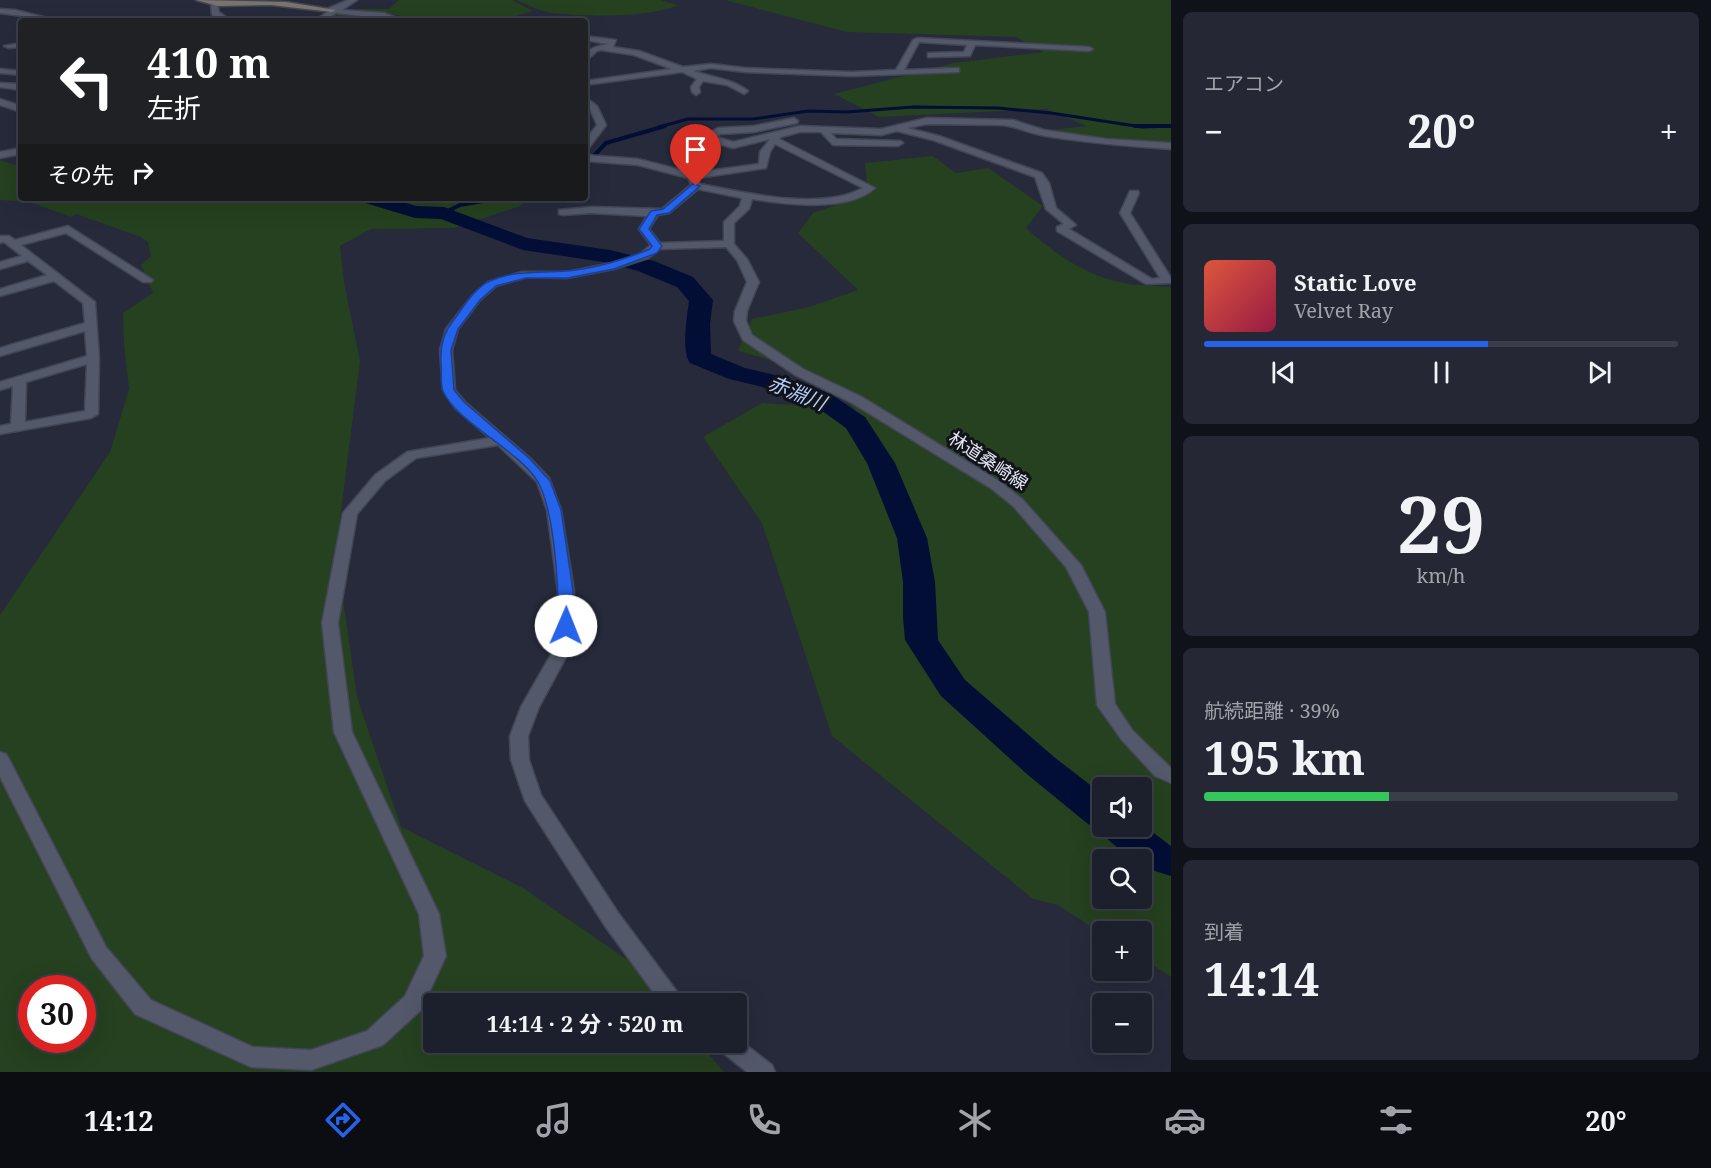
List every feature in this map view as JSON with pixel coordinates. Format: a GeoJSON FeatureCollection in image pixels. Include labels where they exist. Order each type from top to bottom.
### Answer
{"type":"FeatureCollection","features":[{"type":"Feature","properties":{"kind":"street"},"geometry":{"type":"LineString","coordinates":[[200,0],[214,5],[269,3],[310,6],[344,14],[379,13],[393,18]]}},
{"type":"Feature","properties":{"kind":"street"},"geometry":{"type":"LineString","coordinates":[[322,18],[332,10],[353,0]]}},
{"type":"Feature","properties":{"kind":"street"},"geometry":{"type":"LineString","coordinates":[[214,5],[215,13],[222,18]]}},
{"type":"Feature","properties":{"kind":"street"},"geometry":{"type":"LineString","coordinates":[[0,10],[41,18]]}},
{"type":"Feature","properties":{"kind":"street"},"geometry":{"type":"LineString","coordinates":[[588,38],[613,42],[603,48]]}},
{"type":"Feature","properties":{"kind":"street"},"geometry":{"type":"LineString","coordinates":[[899,72],[917,40],[1089,49]]}},
{"type":"Feature","properties":{"kind":"street"},"geometry":{"type":"LineString","coordinates":[[931,55],[968,54],[972,43]]}},
{"type":"Feature","properties":{"kind":"street"},"geometry":{"type":"LineString","coordinates":[[8,46],[18,45]]}},
{"type":"Feature","properties":{"kind":"street"},"geometry":{"type":"LineString","coordinates":[[588,56],[594,49],[603,48],[636,53],[701,78],[729,82],[744,91]]}},
{"type":"Feature","properties":{"kind":"street"},"geometry":{"type":"LineString","coordinates":[[935,71],[941,55]]}},
{"type":"Feature","properties":{"kind":"street"},"geometry":{"type":"LineString","coordinates":[[588,83],[711,66],[745,70],[852,74],[956,70]]}},
{"type":"Feature","properties":{"kind":"street"},"geometry":{"type":"LineString","coordinates":[[0,71],[18,73]]}},
{"type":"Feature","properties":{"kind":"street"},"geometry":{"type":"LineString","coordinates":[[696,92],[695,87],[701,78]]}},
{"type":"Feature","properties":{"kind":"street"},"geometry":{"type":"LineString","coordinates":[[0,85],[18,87]]}},
{"type":"Feature","properties":{"kind":"street"},"geometry":{"type":"LineString","coordinates":[[1,102],[18,97]]}},
{"type":"Feature","properties":{"kind":"street"},"geometry":{"type":"LineString","coordinates":[[1,102],[18,108]]}},
{"type":"Feature","properties":{"kind":"street"},"geometry":{"type":"LineString","coordinates":[[588,103],[594,108],[602,124],[588,143]]}},
{"type":"Feature","properties":{"kind":"street"},"geometry":{"type":"LineString","coordinates":[[794,121],[754,129],[718,131],[712,134],[712,139],[733,145],[777,137],[800,129],[872,132],[898,129],[927,121],[1013,123],[1043,133],[1106,142],[1171,146]]}},
{"type":"Feature","properties":{"kind":"street"},"geometry":{"type":"LineString","coordinates":[[823,129],[833,142],[840,144],[898,143]]}},
{"type":"Feature","properties":{"kind":"street"},"geometry":{"type":"LineString","coordinates":[[898,129],[951,142],[1013,168],[1039,175],[1044,183],[1051,209],[1071,225],[1061,229],[1150,282],[1167,281],[1125,213],[1134,193]]}},
{"type":"Feature","properties":{"kind":"street"},"geometry":{"type":"LineString","coordinates":[[563,212],[623,210],[654,213],[665,211],[694,181],[763,166],[765,152],[777,137]]}},
{"type":"Feature","properties":{"kind":"street"},"geometry":{"type":"LineString","coordinates":[[588,158],[638,162],[694,181],[768,198],[834,201],[863,194],[870,188],[777,137]]}},
{"type":"Feature","properties":{"kind":"street"},"geometry":{"type":"LineString","coordinates":[[0,155],[18,152]]}},
{"type":"Feature","properties":{"kind":"street"},"geometry":{"type":"LineString","coordinates":[[667,993],[606,910],[532,796],[520,760],[519,736],[530,707],[565,644],[566,591],[554,510],[544,481],[460,405],[449,390],[446,350],[452,329],[476,298],[492,284],[526,274],[567,274],[614,266],[645,256],[657,246],[729,244],[729,222],[746,207],[748,195]]}},
{"type":"Feature","properties":{"kind":"street"},"geometry":{"type":"LineString","coordinates":[[654,213],[644,229],[657,246]]}},
{"type":"Feature","properties":{"kind":"street"},"geometry":{"type":"LineString","coordinates":[[6,242],[68,229],[147,280]]}},
{"type":"Feature","properties":{"kind":"street"},"geometry":{"type":"LineString","coordinates":[[0,430],[91,414],[93,358],[89,302],[6,242]]}},
{"type":"Feature","properties":{"kind":"street","name":"林道桑崎線"},"geometry":{"type":"LineString","coordinates":[[729,244],[742,259],[753,282],[741,311],[740,321],[747,337],[799,372],[857,400],[997,486],[1018,503],[1074,565],[1097,612],[1106,705],[1127,735],[1161,771],[1171,776]]}},
{"type":"Feature","properties":{"kind":"street"},"geometry":{"type":"LineString","coordinates":[[0,266],[29,257]]}},
{"type":"Feature","properties":{"kind":"street"},"geometry":{"type":"LineString","coordinates":[[0,293],[54,277]]}},
{"type":"Feature","properties":{"kind":"street"},"geometry":{"type":"LineString","coordinates":[[0,351],[91,325]]}},
{"type":"Feature","properties":{"kind":"street"},"geometry":{"type":"LineString","coordinates":[[0,386],[93,358]]}},
{"type":"Feature","properties":{"kind":"street"},"geometry":{"type":"LineString","coordinates":[[18,428],[20,380]]}},
{"type":"Feature","properties":{"kind":"street"},"geometry":{"type":"LineString","coordinates":[[0,759],[99,953],[143,1007],[251,1057],[311,1060],[375,1038],[413,1003],[435,956],[429,914],[343,732],[330,623],[350,513],[380,478],[412,455],[501,440]]}},
{"type":"Feature","properties":{"kind":"street"},"geometry":{"type":"LineString","coordinates":[[740,1053],[764,1072]]}},
{"type":"Feature","properties":{"kind":"green space"},"geometry":{"type":"Polygon","coordinates":[[[399,0],[512,0],[533,11],[509,18],[402,18],[398,15],[359,12],[358,9],[389,9],[399,0]]]}},
{"type":"Feature","properties":{"kind":"green space"},"geometry":{"type":"Polygon","coordinates":[[[517,0],[660,0],[678,5],[634,14],[582,15],[548,12],[517,0]]]}},
{"type":"Feature","properties":{"kind":"green space"},"geometry":{"type":"Polygon","coordinates":[[[725,0],[1171,0],[1171,143],[1123,141],[1042,131],[1087,126],[1046,109],[879,117],[834,94],[954,63],[1043,52],[1016,37],[847,32],[725,0]]]}},
{"type":"Feature","properties":{"kind":"green space"},"geometry":{"type":"Polygon","coordinates":[[[331,12],[389,18],[324,18],[331,12]]]}},
{"type":"Feature","properties":{"kind":"green space"},"geometry":{"type":"Polygon","coordinates":[[[933,156],[956,173],[988,168],[1043,206],[1026,228],[1059,255],[1110,280],[1135,285],[1171,287],[1171,977],[1152,965],[1152,921],[1092,921],[1092,927],[1058,905],[1033,899],[832,736],[762,523],[703,437],[762,403],[855,409],[803,369],[738,351],[752,319],[809,307],[858,290],[798,233],[813,213],[868,194],[865,163],[933,156]]]}},
{"type":"Feature","properties":{"kind":"green space"},"geometry":{"type":"Polygon","coordinates":[[[0,160],[18,166],[18,201],[529,201],[454,228],[371,229],[340,246],[344,282],[360,361],[336,551],[357,697],[401,827],[523,888],[632,963],[658,993],[423,993],[423,1053],[708,1053],[724,1072],[0,1072],[0,615],[110,452],[129,389],[123,313],[153,293],[141,265],[151,256],[148,242],[141,237],[76,214],[71,217],[30,202],[0,200],[0,160]]]}},
{"type":"Feature","properties":{"kind":"waterway"},"geometry":{"type":"LineString","coordinates":[[659,127],[688,119],[753,119],[808,111],[847,112],[913,107],[998,108],[1051,113],[1136,126]]}},
{"type":"Feature","properties":{"kind":"waterway"},"geometry":{"type":"LineString","coordinates":[[588,162],[606,143],[665,126]]}},
{"type":"Feature","properties":{"kind":"waterway"},"geometry":{"type":"LineString","coordinates":[[1136,126],[1171,126],[1142,127],[1136,126]]}},
{"type":"Feature","properties":{"kind":"waterway","name":"赤淵川"},"geometry":{"type":"LineString","coordinates":[[379,201],[415,212],[444,213],[523,244],[610,257],[646,266],[685,282],[701,300],[698,324],[699,358],[738,374],[766,380],[820,398],[856,423],[881,463],[912,538],[919,582],[919,617],[922,640],[953,688],[1041,766],[1092,806]]}},
{"type":"Feature","properties":{"kind":"waterway"},"geometry":{"type":"LineString","coordinates":[[444,213],[460,205],[482,201]]}},
{"type":"Feature","properties":{"kind":"waterway","name":"赤淵川"},"geometry":{"type":"LineString","coordinates":[[1131,837],[1153,855],[1171,861]]}},
{"type":"Feature","properties":{"kind":"route"},"geometry":{"type":"LineString","coordinates":[[566,626],[566,591],[554,510],[544,481],[526,462],[460,405],[449,390],[446,350],[452,329],[476,298],[492,284],[526,274],[567,274],[614,266],[645,256],[657,246],[644,229],[654,213],[665,211],[696,186]]}}]}
